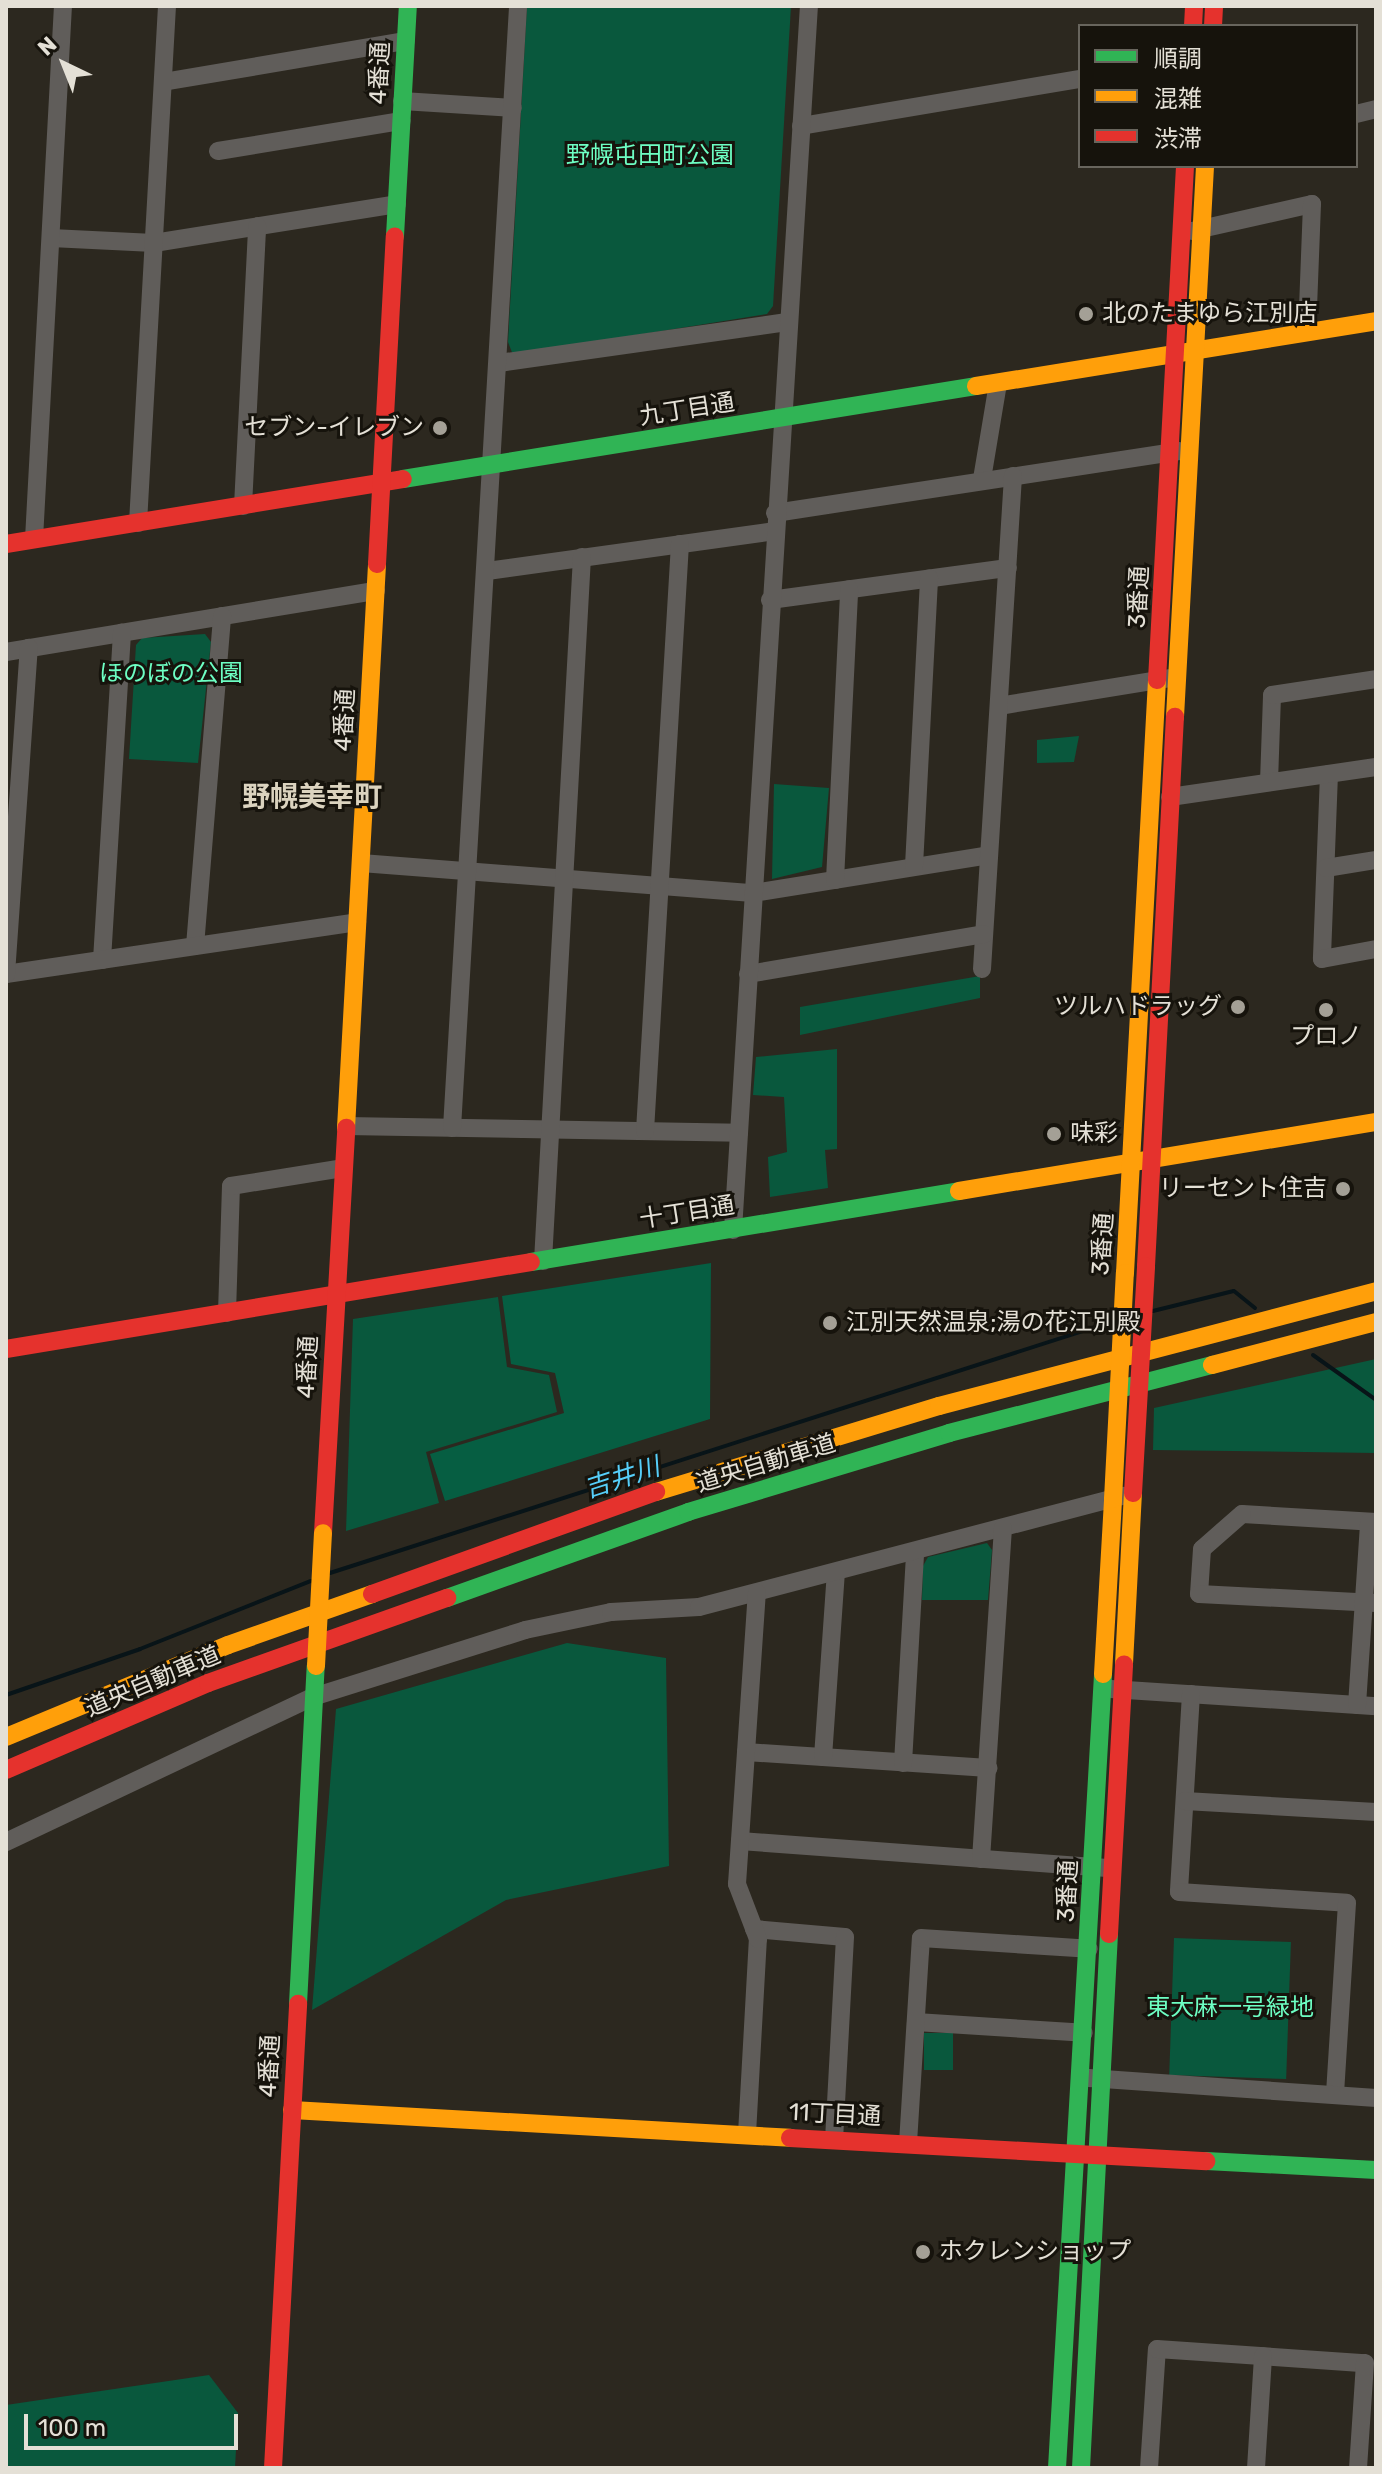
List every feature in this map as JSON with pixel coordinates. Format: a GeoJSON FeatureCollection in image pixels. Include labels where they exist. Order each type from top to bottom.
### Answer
{"type":"FeatureCollection","features":[{"type":"Feature","properties":{"kind":"main road","name":"4番通"},"geometry":{"type":"LineString","coordinates":[[273,2468],[408,6]]}},
{"type":"Feature","properties":{"kind":"main road","name":"3番通"},"geometry":{"type":"LineString","coordinates":[[1180,452],[1176,354],[1185,168]]}},
{"type":"Feature","properties":{"kind":"main road","name":"3番通"},"geometry":{"type":"LineString","coordinates":[[1081,2468],[1146,1266],[1142,1161],[1180,452],[1195,350],[1205,168]]}},
{"type":"Feature","properties":{"kind":"main road","name":"九丁目通"},"geometry":{"type":"LineString","coordinates":[[6,544],[1376,321]]}},
{"type":"Feature","properties":{"kind":"main road","name":"3番通"},"geometry":{"type":"LineString","coordinates":[[1057,2468],[1078,2152],[1125,1273],[1142,1161],[1170,797],[1168,678]]}},
{"type":"Feature","properties":{"kind":"main road","name":"十丁目通"},"geometry":{"type":"LineString","coordinates":[[6,1349],[1376,1122]]}},
{"type":"Feature","properties":{"kind":"main road","name":"道央自動車道"},"geometry":{"type":"LineString","coordinates":[[6,1737],[228,1645],[682,1483],[939,1406],[1376,1291]]}},
{"type":"Feature","properties":{"kind":"main road","name":"道央自動車道"},"geometry":{"type":"LineString","coordinates":[[6,1770],[208,1683],[688,1512],[949,1433],[1376,1322]]}},
{"type":"Feature","properties":{"kind":"main road"},"geometry":{"type":"LineString","coordinates":[[6,1784],[208,1683]]}},
{"type":"Feature","properties":{"kind":"main road","name":"11丁目通"},"geometry":{"type":"LineString","coordinates":[[292,2110],[1376,2170]]}},
{"type":"Feature","properties":{"kind":"street"},"geometry":{"type":"LineString","coordinates":[[34,539],[63,6]]}},
{"type":"Feature","properties":{"kind":"street"},"geometry":{"type":"LineString","coordinates":[[138,523],[167,6]]}},
{"type":"Feature","properties":{"kind":"street"},"geometry":{"type":"LineString","coordinates":[[452,1128],[494,466],[518,6]]}},
{"type":"Feature","properties":{"kind":"street"},"geometry":{"type":"LineString","coordinates":[[733,1230],[780,419],[809,6]]}},
{"type":"Feature","properties":{"kind":"street"},"geometry":{"type":"LineString","coordinates":[[163,82],[406,41]]}},
{"type":"Feature","properties":{"kind":"street"},"geometry":{"type":"LineString","coordinates":[[801,126],[1078,79]]}},
{"type":"Feature","properties":{"kind":"street"},"geometry":{"type":"LineString","coordinates":[[402,101],[513,108]]}},
{"type":"Feature","properties":{"kind":"street"},"geometry":{"type":"LineString","coordinates":[[218,151],[402,121]]}},
{"type":"Feature","properties":{"kind":"street"},"geometry":{"type":"LineString","coordinates":[[51,238],[154,243],[397,204]]}},
{"type":"Feature","properties":{"kind":"street"},"geometry":{"type":"LineString","coordinates":[[1182,234],[1312,204],[1307,332]]}},
{"type":"Feature","properties":{"kind":"street"},"geometry":{"type":"LineString","coordinates":[[243,506],[257,226]]}},
{"type":"Feature","properties":{"kind":"street"},"geometry":{"type":"LineString","coordinates":[[499,363],[787,322]]}},
{"type":"Feature","properties":{"kind":"street"},"geometry":{"type":"LineString","coordinates":[[982,479],[998,383]]}},
{"type":"Feature","properties":{"kind":"street"},"geometry":{"type":"LineString","coordinates":[[487,571],[680,544],[982,479],[1180,452]]}},
{"type":"Feature","properties":{"kind":"street"},"geometry":{"type":"LineString","coordinates":[[982,969],[1013,476]]}},
{"type":"Feature","properties":{"kind":"street"},"geometry":{"type":"LineString","coordinates":[[645,1131],[680,544]]}},
{"type":"Feature","properties":{"kind":"street"},"geometry":{"type":"LineString","coordinates":[[543,1261],[582,557]]}},
{"type":"Feature","properties":{"kind":"street"},"geometry":{"type":"LineString","coordinates":[[770,600],[1008,568]]}},
{"type":"Feature","properties":{"kind":"street"},"geometry":{"type":"LineString","coordinates":[[914,866],[929,578]]}},
{"type":"Feature","properties":{"kind":"street"},"geometry":{"type":"LineString","coordinates":[[835,880],[849,589]]}},
{"type":"Feature","properties":{"kind":"street"},"geometry":{"type":"LineString","coordinates":[[6,652],[376,591]]}},
{"type":"Feature","properties":{"kind":"street"},"geometry":{"type":"LineString","coordinates":[[195,946],[222,616]]}},
{"type":"Feature","properties":{"kind":"street"},"geometry":{"type":"LineString","coordinates":[[102,960],[122,633]]}},
{"type":"Feature","properties":{"kind":"street"},"geometry":{"type":"LineString","coordinates":[[29,648],[6,974],[357,922]]}},
{"type":"Feature","properties":{"kind":"street"},"geometry":{"type":"LineString","coordinates":[[999,706],[1168,678]]}},
{"type":"Feature","properties":{"kind":"street"},"geometry":{"type":"LineString","coordinates":[[1269,782],[1272,695],[1376,679]]}},
{"type":"Feature","properties":{"kind":"street"},"geometry":{"type":"LineString","coordinates":[[1170,797],[1376,767]]}},
{"type":"Feature","properties":{"kind":"street"},"geometry":{"type":"LineString","coordinates":[[1329,774],[1322,959],[1376,949]]}},
{"type":"Feature","properties":{"kind":"street"},"geometry":{"type":"LineString","coordinates":[[361,863],[753,893],[989,855]]}},
{"type":"Feature","properties":{"kind":"street"},"geometry":{"type":"LineString","coordinates":[[1326,868],[1376,860]]}},
{"type":"Feature","properties":{"kind":"street"},"geometry":{"type":"LineString","coordinates":[[748,974],[984,934]]}},
{"type":"Feature","properties":{"kind":"street"},"geometry":{"type":"LineString","coordinates":[[346,1126],[739,1133]]}},
{"type":"Feature","properties":{"kind":"street"},"geometry":{"type":"LineString","coordinates":[[227,1313],[231,1186],[343,1168]]}},
{"type":"Feature","properties":{"kind":"street"},"geometry":{"type":"LineString","coordinates":[[6,1842],[313,1697],[560,1620],[699,1607],[1133,1493]]}},
{"type":"Feature","properties":{"kind":"street"},"geometry":{"type":"LineString","coordinates":[[1357,1705],[1370,1603],[1372,1522],[1242,1514],[1202,1549],[1199,1594],[1370,1603]]}},
{"type":"Feature","properties":{"kind":"street"},"geometry":{"type":"LineString","coordinates":[[981,1859],[1003,1529]]}},
{"type":"Feature","properties":{"kind":"street"},"geometry":{"type":"LineString","coordinates":[[903,1763],[915,1552]]}},
{"type":"Feature","properties":{"kind":"street"},"geometry":{"type":"LineString","coordinates":[[823,1757],[836,1573]]}},
{"type":"Feature","properties":{"kind":"street"},"geometry":{"type":"LineString","coordinates":[[747,2134],[754,1929],[737,1884],[757,1593]]}},
{"type":"Feature","properties":{"kind":"street"},"geometry":{"type":"LineString","coordinates":[[1103,1689],[1376,1706]]}},
{"type":"Feature","properties":{"kind":"street"},"geometry":{"type":"LineString","coordinates":[[1191,1694],[1179,1892],[1347,1903],[1335,2095]]}},
{"type":"Feature","properties":{"kind":"street"},"geometry":{"type":"LineString","coordinates":[[746,1752],[988,1768]]}},
{"type":"Feature","properties":{"kind":"street"},"geometry":{"type":"LineString","coordinates":[[1185,1801],[1376,1812]]}},
{"type":"Feature","properties":{"kind":"street"},"geometry":{"type":"LineString","coordinates":[[740,1841],[1113,1869]]}},
{"type":"Feature","properties":{"kind":"street"},"geometry":{"type":"LineString","coordinates":[[754,1929],[845,1937],[834,2139]]}},
{"type":"Feature","properties":{"kind":"street"},"geometry":{"type":"LineString","coordinates":[[908,2143],[921,1938],[1089,1949]]}},
{"type":"Feature","properties":{"kind":"street"},"geometry":{"type":"LineString","coordinates":[[916,2022],[1084,2033]]}},
{"type":"Feature","properties":{"kind":"street"},"geometry":{"type":"LineString","coordinates":[[1082,2077],[1376,2098]]}},
{"type":"Feature","properties":{"kind":"street"},"geometry":{"type":"LineString","coordinates":[[1149,2468],[1157,2349],[1365,2363],[1358,2468]]}},
{"type":"Feature","properties":{"kind":"street"},"geometry":{"type":"LineString","coordinates":[[1256,2468],[1263,2356]]}},
{"type":"Feature","properties":{"kind":"green space","name":"野幌屯田町公園"},"geometry":{"type":"Polygon","coordinates":[[[527,6],[791,6],[773,306],[767,314],[513,355],[508,342],[527,6]]]}},
{"type":"Feature","properties":{"kind":"green space","name":"ほのぼの公園"},"geometry":{"type":"Polygon","coordinates":[[[205,634],[211,642],[198,763],[129,759],[136,645],[142,638],[205,634]]]}},
{"type":"Feature","properties":{"kind":"green space"},"geometry":{"type":"Polygon","coordinates":[[[1079,736],[1074,762],[1037,763],[1037,740],[1079,736]]]}},
{"type":"Feature","properties":{"kind":"green space"},"geometry":{"type":"Polygon","coordinates":[[[774,784],[829,788],[822,867],[772,879],[774,784]]]}},
{"type":"Feature","properties":{"kind":"green space"},"geometry":{"type":"Polygon","coordinates":[[[980,976],[980,998],[800,1035],[800,1007],[980,976]]]}},
{"type":"Feature","properties":{"kind":"green space"},"geometry":{"type":"Polygon","coordinates":[[[837,1049],[837,1149],[825,1150],[828,1188],[770,1197],[768,1157],[787,1152],[784,1097],[753,1095],[756,1057],[837,1049]]]}},
{"type":"Feature","properties":{"kind":"green space"},"geometry":{"type":"Polygon","coordinates":[[[711,1263],[710,1419],[445,1501],[430,1454],[564,1413],[555,1373],[511,1364],[502,1296],[711,1263]]]}},
{"type":"Feature","properties":{"kind":"green space"},"geometry":{"type":"Polygon","coordinates":[[[498,1297],[507,1367],[549,1375],[557,1412],[426,1452],[439,1503],[346,1531],[353,1319],[498,1297]]]}},
{"type":"Feature","properties":{"kind":"green space"},"geometry":{"type":"Polygon","coordinates":[[[1376,1359],[1376,1453],[1153,1450],[1154,1408],[1376,1359]]]}},
{"type":"Feature","properties":{"kind":"green space"},"geometry":{"type":"Polygon","coordinates":[[[987,1543],[992,1550],[988,1600],[922,1600],[923,1566],[928,1557],[987,1543]]]}},
{"type":"Feature","properties":{"kind":"green space"},"geometry":{"type":"Polygon","coordinates":[[[567,1643],[666,1658],[669,1866],[506,1900],[312,2010],[336,1709],[567,1643]]]}},
{"type":"Feature","properties":{"kind":"green space","name":"東大麻一号緑地"},"geometry":{"type":"Polygon","coordinates":[[[1174,1938],[1291,1942],[1286,2079],[1169,2075],[1174,1938]]]}},
{"type":"Feature","properties":{"kind":"green space"},"geometry":{"type":"Polygon","coordinates":[[[924,2033],[953,2033],[953,2070],[924,2070],[924,2033]]]}},
{"type":"Feature","properties":{"kind":"green space"},"geometry":{"type":"Polygon","coordinates":[[[209,2375],[238,2413],[235,2468],[6,2468],[6,2405],[209,2375]]]}},
{"type":"Feature","properties":{"kind":"waterway","name":"吉井川"},"geometry":{"type":"LineString","coordinates":[[1153,1311],[1234,1291],[1255,1308]]}},
{"type":"Feature","properties":{"kind":"waterway","name":"吉井川"},"geometry":{"type":"LineString","coordinates":[[330,1573],[1114,1321]]}},
{"type":"Feature","properties":{"kind":"waterway"},"geometry":{"type":"LineString","coordinates":[[1313,1355],[1376,1400]]}},
{"type":"Feature","properties":{"kind":"waterway","name":"吉井川"},"geometry":{"type":"LineString","coordinates":[[6,1695],[140,1649],[311,1581]]}},
{"type":"Feature","properties":{"kind":"traffic: fast"},"geometry":{"type":"LineString","coordinates":[[395,236],[408,6]]}},
{"type":"Feature","properties":{"kind":"traffic: fast"},"geometry":{"type":"LineString","coordinates":[[403,479],[976,386]]}},
{"type":"Feature","properties":{"kind":"traffic: fast"},"geometry":{"type":"LineString","coordinates":[[531,1262],[959,1191]]}},
{"type":"Feature","properties":{"kind":"traffic: fast"},"geometry":{"type":"LineString","coordinates":[[447,1598],[688,1512],[949,1433],[1212,1365]]}},
{"type":"Feature","properties":{"kind":"traffic: fast"},"geometry":{"type":"LineString","coordinates":[[298,2004],[316,1666]]}},
{"type":"Feature","properties":{"kind":"traffic: fast"},"geometry":{"type":"LineString","coordinates":[[1057,2468],[1103,1674]]}},
{"type":"Feature","properties":{"kind":"traffic: fast"},"geometry":{"type":"LineString","coordinates":[[1081,2468],[1109,1934]]}},
{"type":"Feature","properties":{"kind":"traffic: fast"},"geometry":{"type":"LineString","coordinates":[[1206,2161],[1376,2170]]}},
{"type":"Feature","properties":{"kind":"traffic: slow"},"geometry":{"type":"LineString","coordinates":[[1175,717],[1205,168]]}},
{"type":"Feature","properties":{"kind":"traffic: slow"},"geometry":{"type":"LineString","coordinates":[[976,386],[1376,321]]}},
{"type":"Feature","properties":{"kind":"traffic: slow"},"geometry":{"type":"LineString","coordinates":[[346,1128],[377,564]]}},
{"type":"Feature","properties":{"kind":"traffic: slow"},"geometry":{"type":"LineString","coordinates":[[1125,1273],[1157,680]]}},
{"type":"Feature","properties":{"kind":"traffic: slow"},"geometry":{"type":"LineString","coordinates":[[959,1191],[1376,1122]]}},
{"type":"Feature","properties":{"kind":"traffic: slow"},"geometry":{"type":"LineString","coordinates":[[1113,1499],[1125,1273]]}},
{"type":"Feature","properties":{"kind":"traffic: slow"},"geometry":{"type":"LineString","coordinates":[[656,1492],[939,1406],[1376,1291]]}},
{"type":"Feature","properties":{"kind":"traffic: slow"},"geometry":{"type":"LineString","coordinates":[[1212,1365],[1376,1322]]}},
{"type":"Feature","properties":{"kind":"traffic: slow"},"geometry":{"type":"LineString","coordinates":[[1124,1664],[1133,1493]]}},
{"type":"Feature","properties":{"kind":"traffic: slow"},"geometry":{"type":"LineString","coordinates":[[1103,1674],[1113,1499]]}},
{"type":"Feature","properties":{"kind":"traffic: slow"},"geometry":{"type":"LineString","coordinates":[[316,1666],[323,1533]]}},
{"type":"Feature","properties":{"kind":"traffic: slow"},"geometry":{"type":"LineString","coordinates":[[6,1737],[228,1645],[372,1594]]}},
{"type":"Feature","properties":{"kind":"traffic: slow"},"geometry":{"type":"LineString","coordinates":[[292,2110],[790,2138]]}},
{"type":"Feature","properties":{"kind":"traffic: jam"},"geometry":{"type":"LineString","coordinates":[[1193,24],[1194,6]]}},
{"type":"Feature","properties":{"kind":"traffic: jam"},"geometry":{"type":"LineString","coordinates":[[1213,24],[1214,6]]}},
{"type":"Feature","properties":{"kind":"traffic: jam"},"geometry":{"type":"LineString","coordinates":[[1157,680],[1185,168]]}},
{"type":"Feature","properties":{"kind":"traffic: jam"},"geometry":{"type":"LineString","coordinates":[[377,564],[395,236]]}},
{"type":"Feature","properties":{"kind":"traffic: jam"},"geometry":{"type":"LineString","coordinates":[[6,544],[403,479]]}},
{"type":"Feature","properties":{"kind":"traffic: jam"},"geometry":{"type":"LineString","coordinates":[[1146,1266],[1175,717]]}},
{"type":"Feature","properties":{"kind":"traffic: jam"},"geometry":{"type":"LineString","coordinates":[[323,1533],[346,1128]]}},
{"type":"Feature","properties":{"kind":"traffic: jam"},"geometry":{"type":"LineString","coordinates":[[6,1349],[531,1262]]}},
{"type":"Feature","properties":{"kind":"traffic: jam"},"geometry":{"type":"LineString","coordinates":[[1133,1493],[1146,1266]]}},
{"type":"Feature","properties":{"kind":"traffic: jam"},"geometry":{"type":"LineString","coordinates":[[372,1594],[656,1492]]}},
{"type":"Feature","properties":{"kind":"traffic: jam"},"geometry":{"type":"LineString","coordinates":[[6,1770],[208,1683],[447,1598]]}},
{"type":"Feature","properties":{"kind":"traffic: jam"},"geometry":{"type":"LineString","coordinates":[[1109,1934],[1124,1664]]}},
{"type":"Feature","properties":{"kind":"traffic: jam"},"geometry":{"type":"LineString","coordinates":[[273,2468],[298,2004]]}},
{"type":"Feature","properties":{"kind":"traffic: jam"},"geometry":{"type":"LineString","coordinates":[[790,2138],[1206,2161]]}},
{"type":"Feature","properties":{"kind":"place","name":"北のたまゆら江別店"},"geometry":{"type":"Point","coordinates":[1086,314]}},
{"type":"Feature","properties":{"kind":"place","name":"セブン-イレブン"},"geometry":{"type":"Point","coordinates":[440,428]}},
{"type":"Feature","properties":{"kind":"place","name":"ツルハドラッグ"},"geometry":{"type":"Point","coordinates":[1238,1007]}},
{"type":"Feature","properties":{"kind":"place","name":"プロノ"},"geometry":{"type":"Point","coordinates":[1326,1010]}},
{"type":"Feature","properties":{"kind":"place","name":"味彩"},"geometry":{"type":"Point","coordinates":[1054,1134]}},
{"type":"Feature","properties":{"kind":"place","name":"リーセント住吉"},"geometry":{"type":"Point","coordinates":[1343,1189]}},
{"type":"Feature","properties":{"kind":"place","name":"江別天然温泉;湯の花江別殿"},"geometry":{"type":"Point","coordinates":[830,1323]}},
{"type":"Feature","properties":{"kind":"place","name":"ホクレンショップ"},"geometry":{"type":"Point","coordinates":[923,2252]}},
{"type":"Feature","properties":{"kind":"district","name":"野幌美幸町"},"geometry":{"type":"Point","coordinates":[312,797]}}]}
